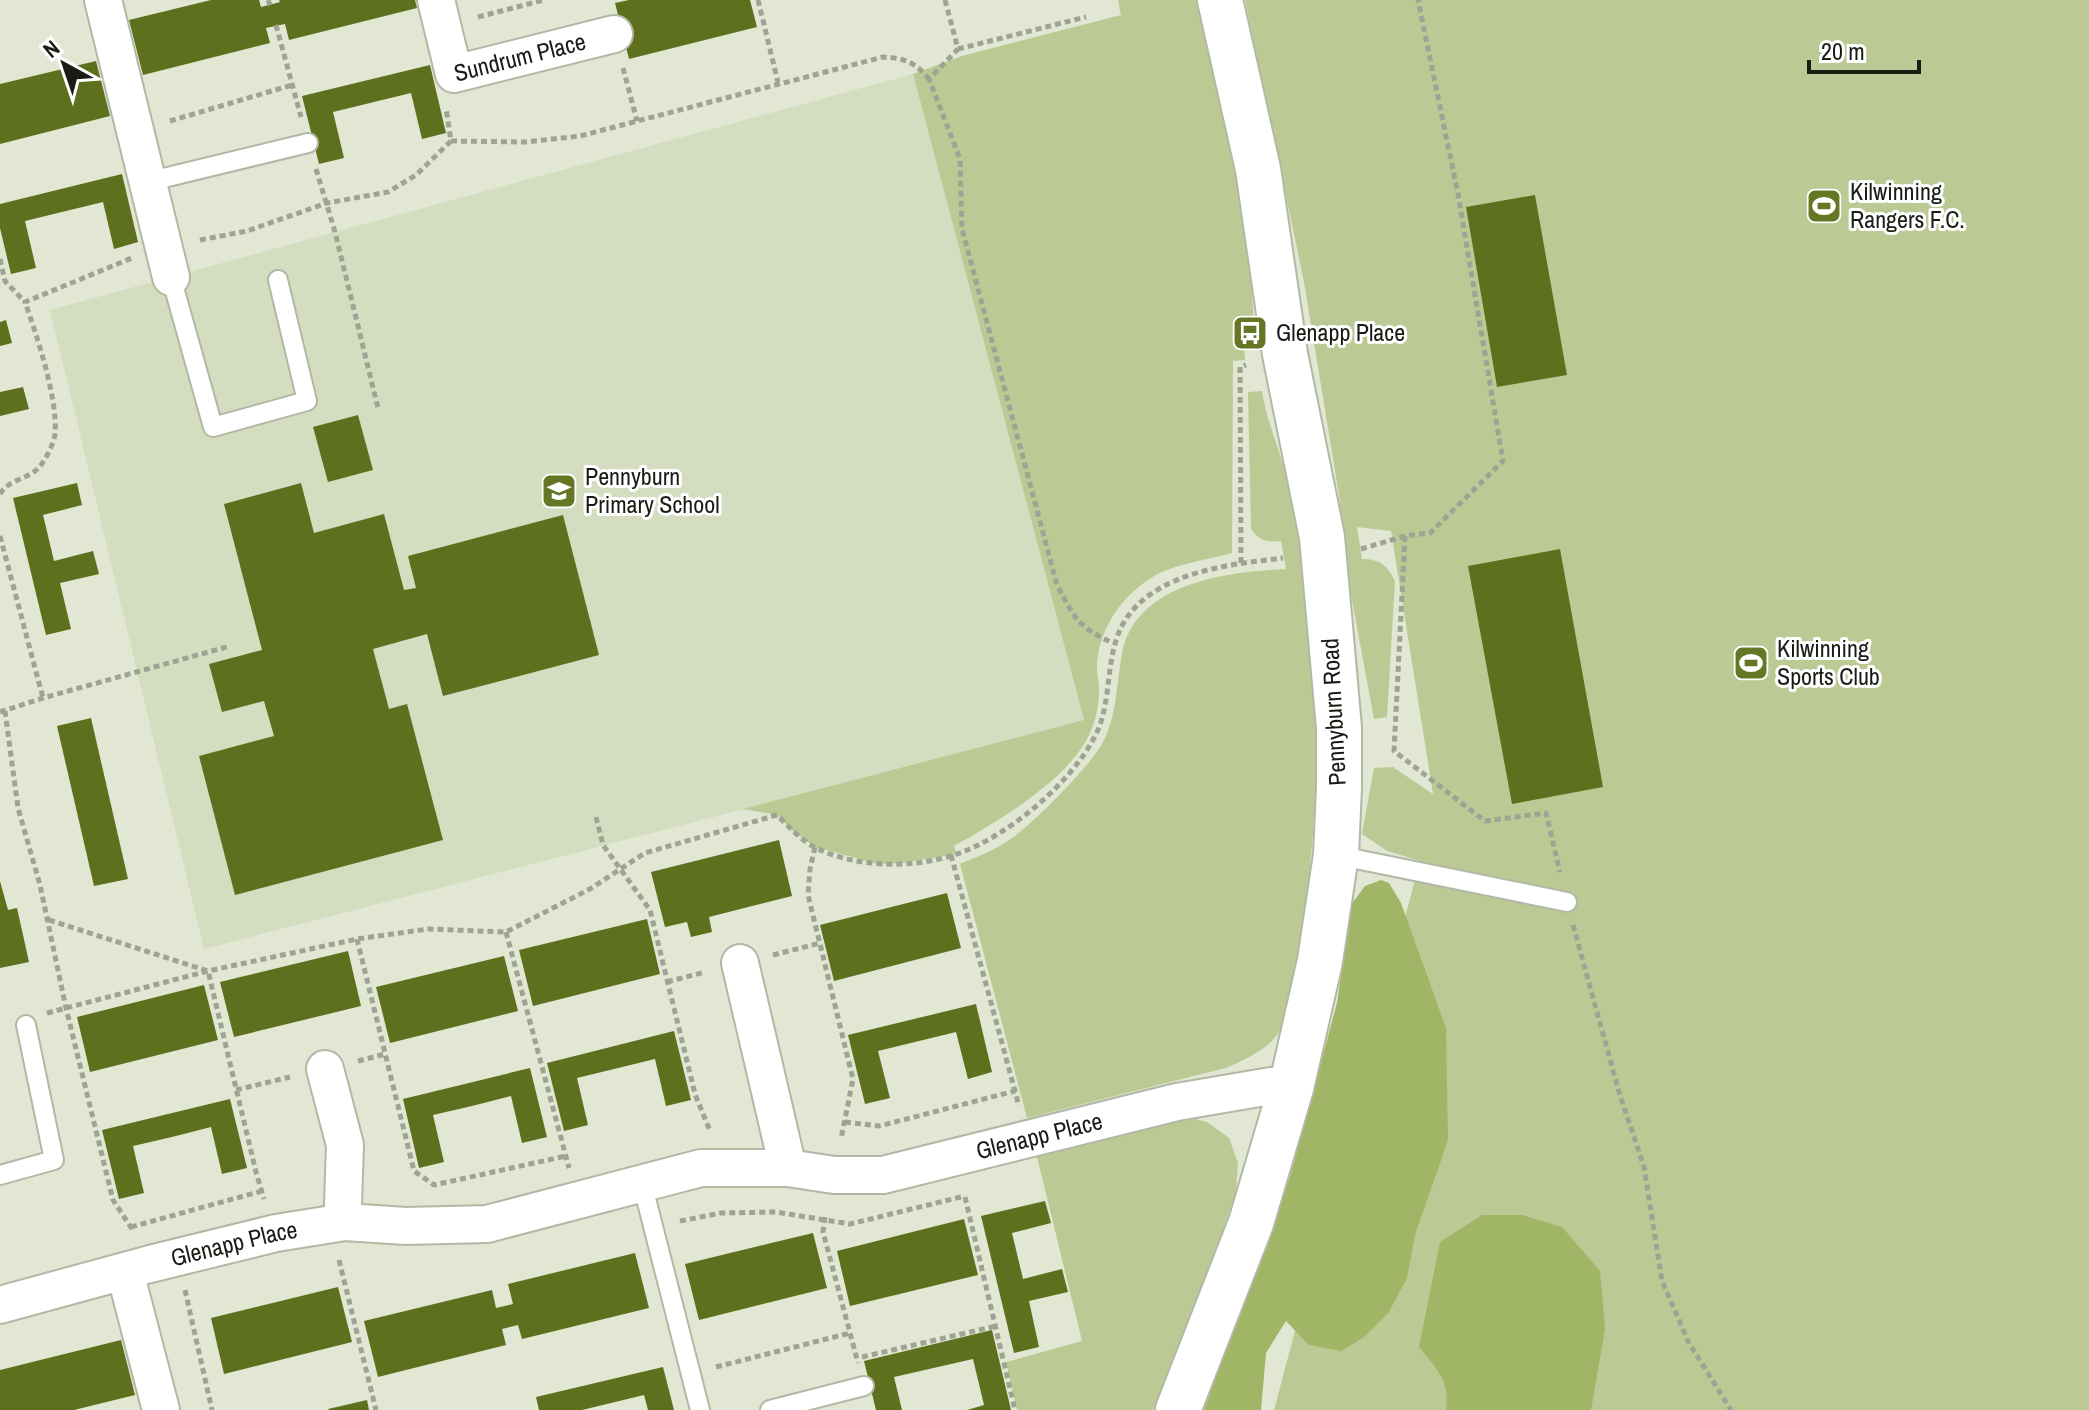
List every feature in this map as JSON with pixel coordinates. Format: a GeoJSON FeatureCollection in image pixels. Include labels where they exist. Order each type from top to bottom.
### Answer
{"type":"FeatureCollection","features":[{"type":"Feature","properties":{"kind":"street"},"geometry":{"type":"LineString","coordinates":[[103,0],[171,277]]}},
{"type":"Feature","properties":{"kind":"street","name":"Pennyburn Road"},"geometry":{"type":"LineString","coordinates":[[1178,1410],[1251,1223],[1291,1088],[1320,961],[1336,855],[1339,728],[1322,537],[1285,354],[1258,169],[1220,0]]}},
{"type":"Feature","properties":{"kind":"street","name":"Sundrum Place"},"geometry":{"type":"LineString","coordinates":[[439,13],[454,74],[614,34]]}},
{"type":"Feature","properties":{"kind":"street"},"geometry":{"type":"LineString","coordinates":[[740,963],[788,1168]]}},
{"type":"Feature","properties":{"kind":"street"},"geometry":{"type":"LineString","coordinates":[[325,1069],[345,1145],[343,1205],[338,1223]]}},
{"type":"Feature","properties":{"kind":"street","name":"Glenapp Place"},"geometry":{"type":"LineString","coordinates":[[0,1305],[276,1233],[338,1223],[406,1226],[487,1224],[701,1168],[788,1168],[834,1175],[883,1175],[1177,1102],[1271,1086],[1291,1088]]}},
{"type":"Feature","properties":{"kind":"street"},"geometry":{"type":"LineString","coordinates":[[151,1264],[161,1410]]}},
{"type":"Feature","properties":{"kind":"lane"},"geometry":{"type":"LineString","coordinates":[[147,182],[308,143]]}},
{"type":"Feature","properties":{"kind":"lane"},"geometry":{"type":"LineString","coordinates":[[171,277],[213,427],[307,401],[278,280]]}},
{"type":"Feature","properties":{"kind":"lane"},"geometry":{"type":"LineString","coordinates":[[1336,855],[1567,902]]}},
{"type":"Feature","properties":{"kind":"lane"},"geometry":{"type":"LineString","coordinates":[[0,1175],[54,1160],[26,1025]]}},
{"type":"Feature","properties":{"kind":"lane"},"geometry":{"type":"LineString","coordinates":[[642,1183],[700,1410]]}},
{"type":"Feature","properties":{"kind":"lane"},"geometry":{"type":"LineString","coordinates":[[770,1410],[864,1386]]}},
{"type":"Feature","properties":{"kind":"path"},"geometry":{"type":"LineString","coordinates":[[439,13],[544,0]]}},
{"type":"Feature","properties":{"kind":"path"},"geometry":{"type":"LineString","coordinates":[[758,0],[778,82]]}},
{"type":"Feature","properties":{"kind":"path"},"geometry":{"type":"LineString","coordinates":[[945,0],[958,49]]}},
{"type":"Feature","properties":{"kind":"path"},"geometry":{"type":"LineString","coordinates":[[1360,549],[1405,536],[1430,533],[1503,461],[1458,194],[1418,0]]}},
{"type":"Feature","properties":{"kind":"path"},"geometry":{"type":"LineString","coordinates":[[929,79],[958,49],[1086,17]]}},
{"type":"Feature","properties":{"kind":"path"},"geometry":{"type":"LineString","coordinates":[[451,141],[526,142],[580,136],[883,57],[903,58],[917,65],[929,79],[960,159],[962,229],[1057,585],[1086,630],[1113,643]]}},
{"type":"Feature","properties":{"kind":"path"},"geometry":{"type":"LineString","coordinates":[[135,131],[292,85]]}},
{"type":"Feature","properties":{"kind":"path"},"geometry":{"type":"LineString","coordinates":[[327,203],[378,408]]}},
{"type":"Feature","properties":{"kind":"path"},"geometry":{"type":"LineString","coordinates":[[0,259],[5,281],[25,302]]}},
{"type":"Feature","properties":{"kind":"path"},"geometry":{"type":"LineString","coordinates":[[1241,563],[1240,367],[1285,354]]}},
{"type":"Feature","properties":{"kind":"path"},"geometry":{"type":"LineString","coordinates":[[0,536],[43,698]]}},
{"type":"Feature","properties":{"kind":"path"},"geometry":{"type":"LineString","coordinates":[[1405,536],[1394,751],[1485,821],[1546,813],[1619,1092],[1644,1167],[1662,1281],[1689,1343],[1731,1410]]}},
{"type":"Feature","properties":{"kind":"path"},"geometry":{"type":"LineString","coordinates":[[26,1025],[48,1013],[208,971],[357,939],[428,929],[506,932],[590,889],[645,853],[777,815],[815,847],[878,864],[951,855],[998,834],[1039,803],[1081,759],[1096,735],[1104,711],[1113,643],[1128,616],[1152,592],[1174,581],[1241,563],[1284,558]]}},
{"type":"Feature","properties":{"kind":"path"},"geometry":{"type":"LineString","coordinates":[[212,1410],[151,1264],[113,1200],[48,920],[18,808],[3,712],[230,646]]}},
{"type":"Feature","properties":{"kind":"path"},"geometry":{"type":"LineString","coordinates":[[596,817],[603,845],[650,910],[695,1094],[721,1168],[726,1213]]}},
{"type":"Feature","properties":{"kind":"path"},"geometry":{"type":"LineString","coordinates":[[815,847],[808,895],[853,1079],[834,1175]]}},
{"type":"Feature","properties":{"kind":"path"},"geometry":{"type":"LineString","coordinates":[[951,855],[1027,1138]]}},
{"type":"Feature","properties":{"kind":"path"},"geometry":{"type":"LineString","coordinates":[[48,920],[208,971]]}},
{"type":"Feature","properties":{"kind":"path"},"geometry":{"type":"LineString","coordinates":[[506,932],[578,1200]]}},
{"type":"Feature","properties":{"kind":"path"},"geometry":{"type":"LineString","coordinates":[[357,939],[414,1171],[434,1185],[566,1156]]}},
{"type":"Feature","properties":{"kind":"path"},"geometry":{"type":"LineString","coordinates":[[208,971],[262,1191],[276,1233]]}},
{"type":"Feature","properties":{"kind":"path"},"geometry":{"type":"LineString","coordinates":[[844,1122],[879,1126],[1015,1091]]}},
{"type":"Feature","properties":{"kind":"path"},"geometry":{"type":"LineString","coordinates":[[956,1156],[1015,1410]]}},
{"type":"Feature","properties":{"kind":"path"},"geometry":{"type":"LineString","coordinates":[[131,1227],[262,1191]]}},
{"type":"Feature","properties":{"kind":"path"},"geometry":{"type":"LineString","coordinates":[[653,1226],[726,1213],[776,1212],[850,1224],[965,1196]]}},
{"type":"Feature","properties":{"kind":"path"},"geometry":{"type":"LineString","coordinates":[[827,1211],[823,1232],[864,1386]]}},
{"type":"Feature","properties":{"kind":"path"},"geometry":{"type":"LineString","coordinates":[[338,1223],[376,1410]]}},
{"type":"Feature","properties":{"kind":"path"},"geometry":{"type":"LineString","coordinates":[[857,1358],[996,1326]]}},
{"type":"Feature","properties":{"kind":"path"},"geometry":{"type":"LineString","coordinates":[[691,1374],[850,1333]]}},
{"type":"Feature","properties":{"kind":"shaded area","name":"Pennyburn Primary School"},"geometry":{"type":"Polygon","coordinates":[[[913,74],[1084,721],[204,949],[50,310],[913,74]]]}},
{"type":"Feature","properties":{"kind":"green space"},"geometry":{"type":"Polygon","coordinates":[[[1118,0],[1196,0],[1248,223],[1254,328],[1242,327],[1245,360],[1233,361],[1232,553],[1164,571],[1144,582],[1124,601],[1109,624],[1099,649],[1096,714],[1091,731],[1079,751],[1065,768],[1030,798],[954,846],[957,854],[878,864],[815,847],[777,815],[743,809],[1084,720],[913,74],[962,56],[1121,15],[1118,0]]]}},
{"type":"Feature","properties":{"kind":"green space","name":"Kilwinning Sports Club"},"geometry":{"type":"Polygon","coordinates":[[[1245,0],[2089,0],[2089,1410],[1274,1410],[1420,861],[1387,851],[1362,834],[1374,768],[1393,767],[1433,794],[1391,531],[1357,527],[1362,559],[1382,564],[1395,581],[1387,717],[1374,719],[1349,584],[1339,495],[1304,282],[1245,0]]]}},
{"type":"Feature","properties":{"kind":"green space"},"geometry":{"type":"Polygon","coordinates":[[[1262,391],[1295,512],[1315,677],[1316,779],[1309,880],[1284,1022],[1267,1046],[1226,1068],[1027,1118],[960,864],[998,847],[1019,833],[1059,795],[1095,754],[1111,721],[1123,649],[1133,626],[1147,609],[1167,595],[1213,578],[1286,569],[1281,541],[1264,540],[1251,529],[1248,392],[1262,391]]]}},
{"type":"Feature","properties":{"kind":"green space"},"geometry":{"type":"Polygon","coordinates":[[[1381,880],[1389,883],[1401,903],[1446,1028],[1448,1140],[1415,1235],[1407,1278],[1389,1312],[1363,1338],[1341,1351],[1309,1345],[1286,1321],[1266,1353],[1261,1410],[1204,1410],[1290,1177],[1337,1003],[1351,905],[1365,886],[1381,880]]]}},
{"type":"Feature","properties":{"kind":"green space"},"geometry":{"type":"Polygon","coordinates":[[[1180,1115],[1207,1122],[1229,1138],[1238,1163],[1236,1192],[1192,1318],[1153,1410],[1017,1410],[1006,1362],[1082,1341],[1036,1153],[1180,1115]]]}},
{"type":"Feature","properties":{"kind":"green space"},"geometry":{"type":"Polygon","coordinates":[[[1482,1215],[1522,1215],[1562,1227],[1600,1271],[1605,1329],[1591,1410],[1446,1410],[1444,1383],[1419,1347],[1440,1242],[1482,1215]]]}},
{"type":"Feature","properties":{"kind":"building"},"geometry":{"type":"Polygon","coordinates":[[[211,0],[259,0],[261,7],[279,0],[415,0],[417,8],[289,40],[285,24],[266,28],[270,43],[143,75],[129,20],[211,0]]]}},
{"type":"Feature","properties":{"kind":"building"},"geometry":{"type":"Polygon","coordinates":[[[629,0],[750,0],[757,27],[629,59],[615,3],[629,0]]]}},
{"type":"Feature","properties":{"kind":"building"},"geometry":{"type":"Polygon","coordinates":[[[96,61],[110,116],[0,144],[0,84],[96,61]]]}},
{"type":"Feature","properties":{"kind":"building"},"geometry":{"type":"Polygon","coordinates":[[[430,65],[446,133],[422,139],[411,93],[333,112],[344,158],[319,164],[302,96],[430,65]]]}},
{"type":"Feature","properties":{"kind":"building"},"geometry":{"type":"Polygon","coordinates":[[[122,174],[138,242],[114,249],[103,202],[25,221],[36,268],[11,274],[0,228],[0,204],[122,174]]]}},
{"type":"Feature","properties":{"kind":"building"},"geometry":{"type":"Polygon","coordinates":[[[1535,195],[1567,375],[1497,387],[1466,207],[1535,195]]]}},
{"type":"Feature","properties":{"kind":"building"},"geometry":{"type":"Polygon","coordinates":[[[6,320],[12,343],[0,346],[0,322],[6,320]]]}},
{"type":"Feature","properties":{"kind":"building"},"geometry":{"type":"Polygon","coordinates":[[[23,387],[29,409],[0,416],[0,392],[23,387]]]}},
{"type":"Feature","properties":{"kind":"building"},"geometry":{"type":"Polygon","coordinates":[[[358,415],[373,470],[328,482],[313,427],[358,415]]]}},
{"type":"Feature","properties":{"kind":"building"},"geometry":{"type":"Polygon","coordinates":[[[77,483],[82,505],[43,515],[54,561],[93,551],[99,574],[60,583],[71,629],[46,635],[13,498],[77,483]]]}},
{"type":"Feature","properties":{"kind":"building"},"geometry":{"type":"Polygon","coordinates":[[[301,483],[314,533],[384,514],[404,590],[416,588],[408,556],[563,515],[599,655],[443,696],[427,634],[373,649],[389,709],[407,704],[443,840],[235,895],[199,756],[274,736],[264,701],[222,712],[209,664],[262,650],[224,504],[301,483]]]}},
{"type":"Feature","properties":{"kind":"building"},"geometry":{"type":"Polygon","coordinates":[[[1560,549],[1603,787],[1512,804],[1468,566],[1560,549]]]}},
{"type":"Feature","properties":{"kind":"building"},"geometry":{"type":"Polygon","coordinates":[[[91,718],[128,879],[94,886],[57,726],[91,718]]]}},
{"type":"Feature","properties":{"kind":"building"},"geometry":{"type":"Polygon","coordinates":[[[779,840],[792,896],[709,917],[712,932],[691,937],[687,922],[665,927],[651,872],[779,840]]]}},
{"type":"Feature","properties":{"kind":"building"},"geometry":{"type":"Polygon","coordinates":[[[0,881],[8,910],[17,908],[29,962],[0,968],[0,881]]]}},
{"type":"Feature","properties":{"kind":"building"},"geometry":{"type":"Polygon","coordinates":[[[947,893],[961,948],[834,981],[820,925],[947,893]]]}},
{"type":"Feature","properties":{"kind":"building"},"geometry":{"type":"Polygon","coordinates":[[[647,919],[660,974],[533,1006],[519,950],[647,919]]]}},
{"type":"Feature","properties":{"kind":"building"},"geometry":{"type":"Polygon","coordinates":[[[348,951],[361,1006],[234,1037],[220,982],[348,951]]]}},
{"type":"Feature","properties":{"kind":"building"},"geometry":{"type":"Polygon","coordinates":[[[504,956],[518,1011],[390,1043],[376,987],[504,956]]]}},
{"type":"Feature","properties":{"kind":"building"},"geometry":{"type":"Polygon","coordinates":[[[204,985],[218,1040],[90,1072],[77,1017],[204,985]]]}},
{"type":"Feature","properties":{"kind":"building"},"geometry":{"type":"Polygon","coordinates":[[[976,1004],[992,1072],[968,1079],[956,1032],[878,1051],[890,1098],[865,1104],[848,1035],[976,1004]]]}},
{"type":"Feature","properties":{"kind":"building"},"geometry":{"type":"Polygon","coordinates":[[[674,1031],[691,1100],[666,1106],[655,1059],[577,1078],[588,1125],[564,1131],[547,1063],[674,1031]]]}},
{"type":"Feature","properties":{"kind":"building"},"geometry":{"type":"Polygon","coordinates":[[[530,1068],[547,1137],[522,1143],[511,1096],[433,1115],[444,1162],[419,1168],[403,1099],[530,1068]]]}},
{"type":"Feature","properties":{"kind":"building"},"geometry":{"type":"Polygon","coordinates":[[[230,1099],[247,1168],[222,1174],[211,1127],[133,1146],[144,1193],[119,1199],[102,1130],[230,1099]]]}},
{"type":"Feature","properties":{"kind":"building"},"geometry":{"type":"Polygon","coordinates":[[[1045,1201],[1051,1223],[1012,1233],[1023,1279],[1062,1269],[1068,1292],[1029,1301],[1039,1347],[1014,1353],[981,1216],[1045,1201]]]}},
{"type":"Feature","properties":{"kind":"building"},"geometry":{"type":"Polygon","coordinates":[[[964,1219],[978,1275],[850,1306],[837,1251],[964,1219]]]}},
{"type":"Feature","properties":{"kind":"building"},"geometry":{"type":"Polygon","coordinates":[[[813,1233],[827,1288],[699,1320],[685,1264],[813,1233]]]}},
{"type":"Feature","properties":{"kind":"building"},"geometry":{"type":"Polygon","coordinates":[[[635,1253],[649,1308],[522,1339],[518,1325],[502,1329],[506,1345],[378,1377],[364,1321],[492,1290],[496,1308],[513,1304],[508,1284],[635,1253]]]}},
{"type":"Feature","properties":{"kind":"building"},"geometry":{"type":"Polygon","coordinates":[[[338,1287],[352,1342],[224,1374],[211,1318],[338,1287]]]}},
{"type":"Feature","properties":{"kind":"building"},"geometry":{"type":"Polygon","coordinates":[[[992,1330],[1011,1410],[967,1410],[984,1405],[973,1359],[894,1377],[902,1410],[876,1410],[864,1361],[992,1330]]]}},
{"type":"Feature","properties":{"kind":"building"},"geometry":{"type":"Polygon","coordinates":[[[121,1340],[135,1395],[74,1410],[0,1410],[0,1370],[121,1340]]]}},
{"type":"Feature","properties":{"kind":"building"},"geometry":{"type":"Polygon","coordinates":[[[663,1367],[674,1410],[648,1410],[644,1395],[582,1410],[539,1410],[536,1397],[663,1367]]]}},
{"type":"Feature","properties":{"kind":"building"},"geometry":{"type":"Polygon","coordinates":[[[367,1400],[369,1410],[328,1409],[367,1400]]]}},
{"type":"Feature","properties":{"kind":"place","name":"Kilwinning Rangers F.C."},"geometry":{"type":"Point","coordinates":[1824,206]}},
{"type":"Feature","properties":{"kind":"place","name":"Glenapp Place"},"geometry":{"type":"Point","coordinates":[1250,333]}},
{"type":"Feature","properties":{"kind":"place","name":"Pennyburn Primary School"},"geometry":{"type":"Point","coordinates":[559,491]}},
{"type":"Feature","properties":{"kind":"place","name":"Kilwinning Sports Club"},"geometry":{"type":"Point","coordinates":[1751,663]}}]}
